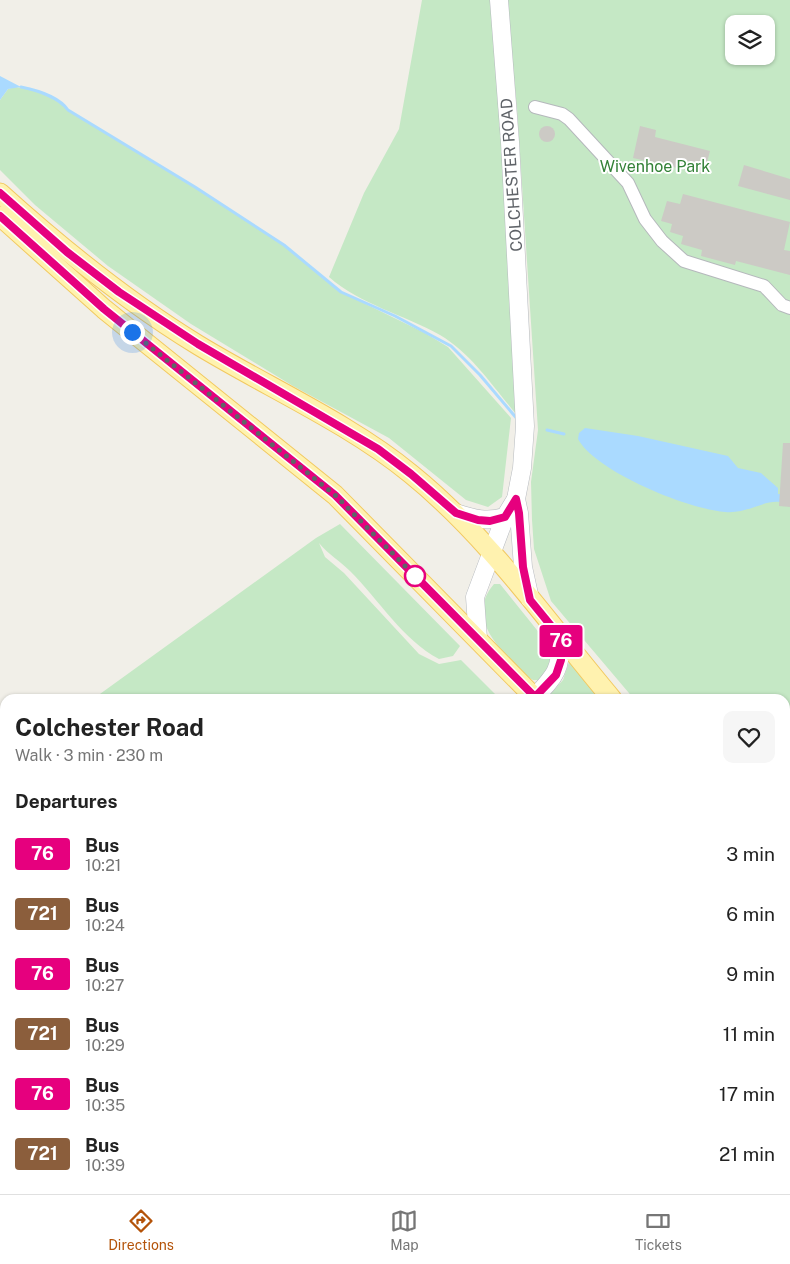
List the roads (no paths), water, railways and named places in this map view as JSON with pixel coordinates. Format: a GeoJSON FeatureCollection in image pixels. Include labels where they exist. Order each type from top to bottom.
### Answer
{"type":"FeatureCollection","features":[{"type":"Feature","properties":{"kind":"main road","name":"COLCHESTER ROAD"},"geometry":{"type":"LineString","coordinates":[[478,638],[475,597],[478,584],[493,554],[505,517],[516,499],[522,468],[525,426],[510,142],[499,0]]}},
{"type":"Feature","properties":{"kind":"main road"},"geometry":{"type":"LineString","coordinates":[[0,193],[67,252],[119,292],[198,344],[378,449],[411,474],[456,513],[493,554],[608,694]]}},
{"type":"Feature","properties":{"kind":"main road"},"geometry":{"type":"LineString","coordinates":[[0,216],[104,309],[335,495],[532,694]]}},
{"type":"Feature","properties":{"kind":"main road","name":"COLCHESTER ROAD"},"geometry":{"type":"LineString","coordinates":[[516,499],[519,513],[523,567],[530,600]]}},
{"type":"Feature","properties":{"kind":"main road"},"geometry":{"type":"LineString","coordinates":[[456,513],[478,520],[490,521],[505,517]]}},
{"type":"Feature","properties":{"kind":"main road"},"geometry":{"type":"LineString","coordinates":[[539,694],[556,675],[561,660],[561,638]]}},
{"type":"Feature","properties":{"kind":"street"},"geometry":{"type":"LineString","coordinates":[[536,107],[562,114],[569,119],[628,183],[645,219],[662,241],[684,261],[764,286],[782,305],[790,308]]}},
{"type":"Feature","properties":{"kind":"water"},"geometry":{"type":"Polygon","coordinates":[[[0,76],[21,87],[8,89],[0,100],[0,76]]]}},
{"type":"Feature","properties":{"kind":"water"},"geometry":{"type":"Polygon","coordinates":[[[585,428],[638,436],[728,456],[738,468],[761,473],[778,488],[778,494],[781,494],[780,502],[767,503],[740,511],[725,512],[689,504],[667,496],[644,487],[603,464],[578,439],[579,433],[585,428]]]}},
{"type":"Feature","properties":{"kind":"waterway"},"geometry":{"type":"LineString","coordinates":[[21,87],[40,92],[59,101],[68,110],[195,187],[284,245],[341,292],[395,316],[451,346],[480,375],[518,420]]}},
{"type":"Feature","properties":{"kind":"waterway"},"geometry":{"type":"LineString","coordinates":[[547,430],[564,434]]}},
{"type":"Feature","properties":{"kind":"park label","name":"Wivenhoe Park"},"geometry":{"type":"Point","coordinates":[655,166]}}]}
